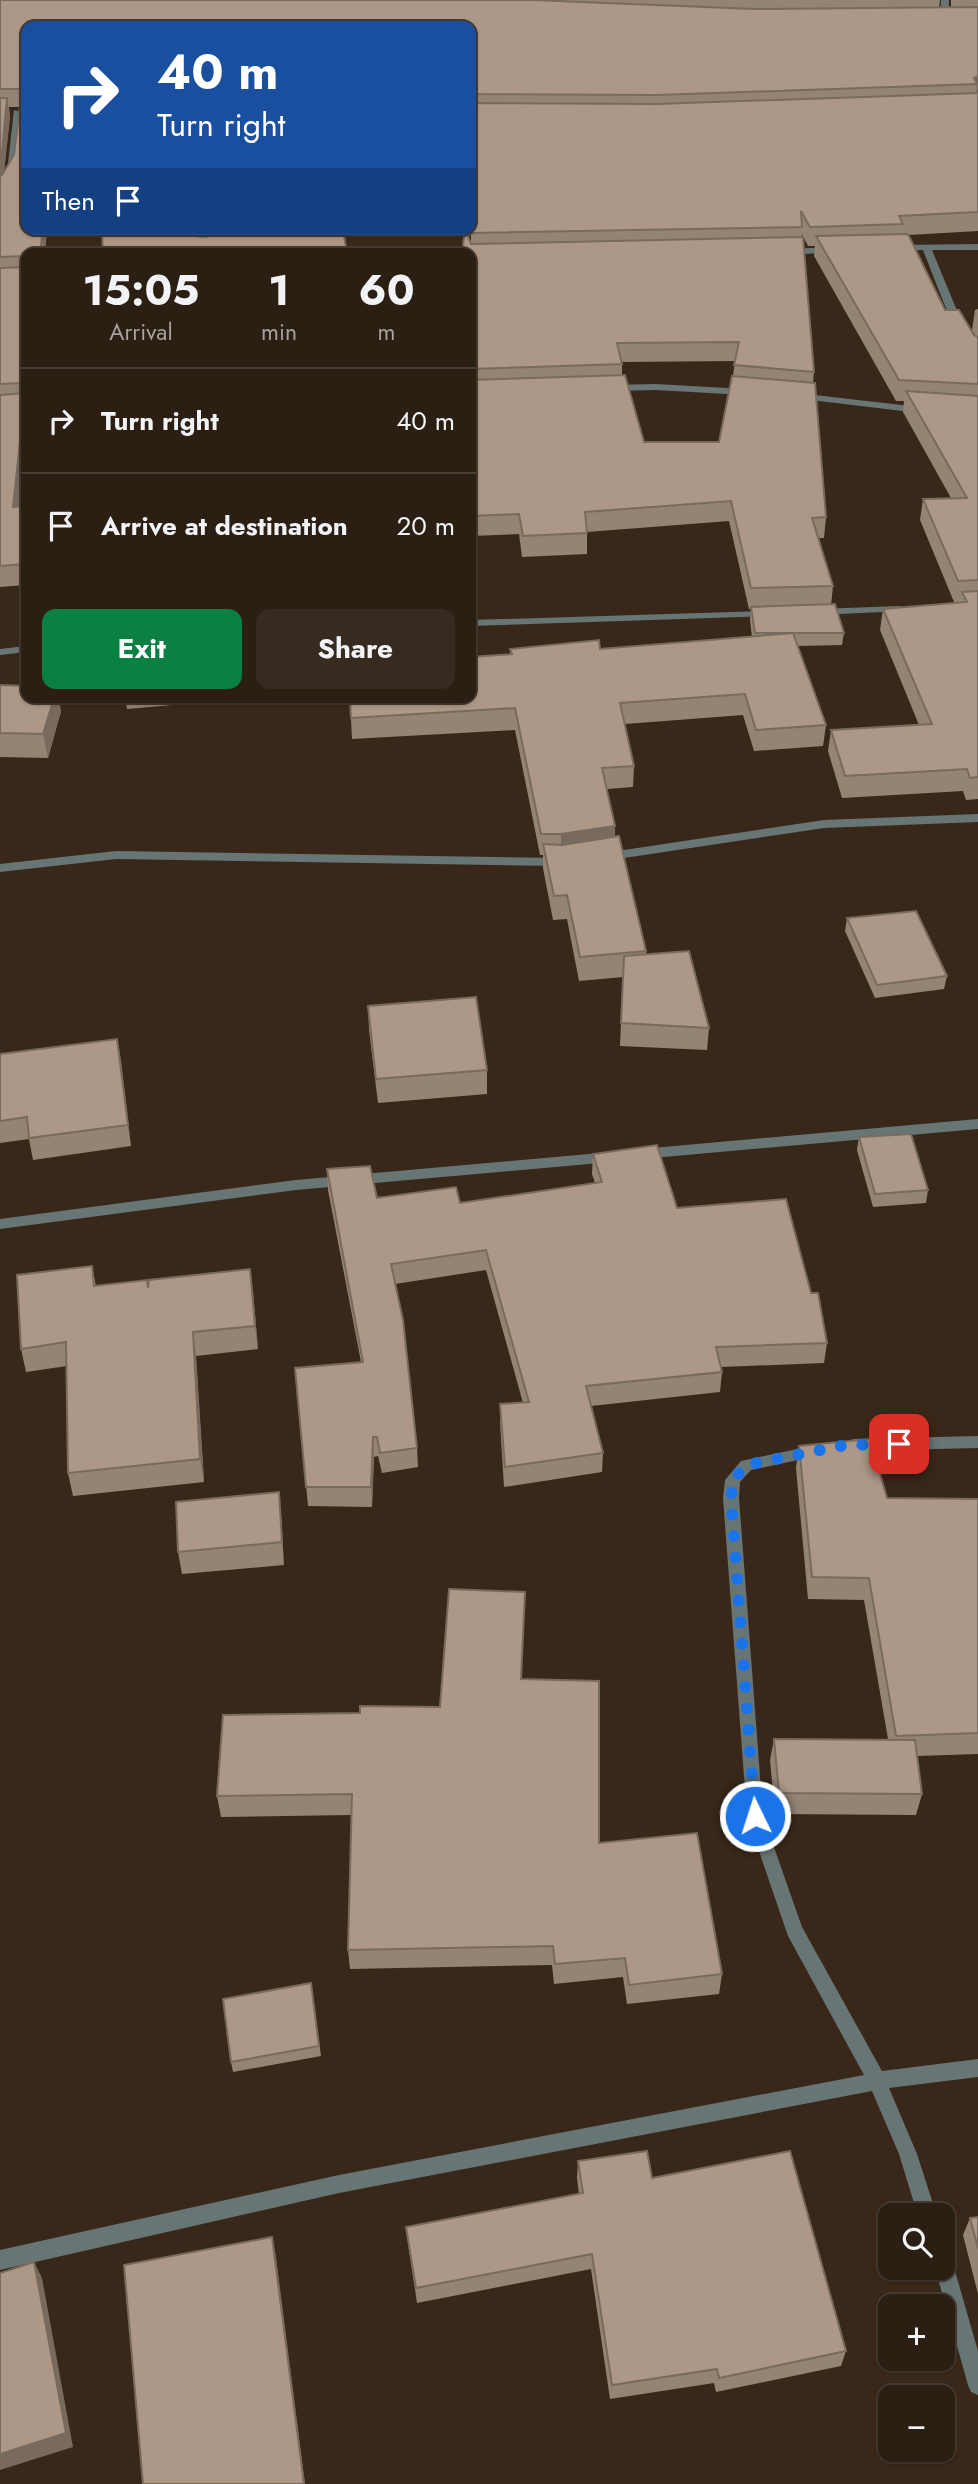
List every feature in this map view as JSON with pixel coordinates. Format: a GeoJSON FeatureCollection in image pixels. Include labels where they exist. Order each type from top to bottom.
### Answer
{"type":"FeatureCollection","features":[{"type":"Feature","properties":{"kind":"street"},"geometry":{"type":"LineString","coordinates":[[944,19],[946,0]]}},
{"type":"Feature","properties":{"kind":"street"},"geometry":{"type":"LineString","coordinates":[[931,20],[956,20]]}},
{"type":"Feature","properties":{"kind":"street"},"geometry":{"type":"LineString","coordinates":[[0,191],[11,172],[17,112]]}},
{"type":"Feature","properties":{"kind":"street"},"geometry":{"type":"LineString","coordinates":[[892,249],[978,247]]}},
{"type":"Feature","properties":{"kind":"street"},"geometry":{"type":"LineString","coordinates":[[927,248],[950,306],[978,354]]}},
{"type":"Feature","properties":{"kind":"street"},"geometry":{"type":"LineString","coordinates":[[771,252],[850,249]]}},
{"type":"Feature","properties":{"kind":"street"},"geometry":{"type":"LineString","coordinates":[[602,389],[655,387],[753,392]]}},
{"type":"Feature","properties":{"kind":"street"},"geometry":{"type":"LineString","coordinates":[[780,394],[926,410]]}},
{"type":"Feature","properties":{"kind":"street"},"geometry":{"type":"LineString","coordinates":[[800,612],[909,609]]}},
{"type":"Feature","properties":{"kind":"street"},"geometry":{"type":"LineString","coordinates":[[476,623],[786,613]]}},
{"type":"Feature","properties":{"kind":"street"},"geometry":{"type":"LineString","coordinates":[[0,652],[21,650]]}},
{"type":"Feature","properties":{"kind":"street"},"geometry":{"type":"LineString","coordinates":[[588,859],[824,824],[978,818]]}},
{"type":"Feature","properties":{"kind":"street"},"geometry":{"type":"LineString","coordinates":[[0,868],[116,855],[320,860],[575,861]]}},
{"type":"Feature","properties":{"kind":"street"},"geometry":{"type":"LineString","coordinates":[[0,1224],[296,1185],[978,1124]]}},
{"type":"Feature","properties":{"kind":"street"},"geometry":{"type":"LineString","coordinates":[[924,2203],[908,2154],[877,2081],[794,1930],[755,1816],[731,1498],[733,1480],[746,1465],[846,1445],[978,1442]]}},
{"type":"Feature","properties":{"kind":"street"},"geometry":{"type":"LineString","coordinates":[[0,2260],[339,2184],[877,2081],[978,2068]]}},
{"type":"Feature","properties":{"kind":"street"},"geometry":{"type":"LineString","coordinates":[[948,2280],[978,2385]]}},
{"type":"Feature","properties":{"kind":"building"},"geometry":{"type":"Polygon","coordinates":[[[0,0],[532,0],[754,9],[978,7],[978,76],[974,78],[977,84],[657,95],[476,94],[476,21],[21,21],[21,89],[0,89],[0,0]]]}},
{"type":"Feature","properties":{"kind":"building"},"geometry":{"type":"Polygon","coordinates":[[[978,93],[978,212],[899,216],[903,224],[810,227],[801,211],[802,227],[476,233],[476,103],[657,104],[978,93]]]}},
{"type":"Feature","properties":{"kind":"building"},"geometry":{"type":"Polygon","coordinates":[[[0,98],[7,98],[0,155],[0,98]]]}},
{"type":"Feature","properties":{"kind":"building"},"geometry":{"type":"Polygon","coordinates":[[[21,98],[21,235],[42,235],[41,248],[21,248],[21,256],[0,257],[0,176],[14,155],[21,98]]]}},
{"type":"Feature","properties":{"kind":"building"},"geometry":{"type":"Polygon","coordinates":[[[908,234],[945,310],[959,310],[974,335],[978,337],[978,384],[899,380],[816,236],[908,234]]]}},
{"type":"Feature","properties":{"kind":"building"},"geometry":{"type":"Polygon","coordinates":[[[102,235],[344,235],[346,248],[103,248],[102,235]]]}},
{"type":"Feature","properties":{"kind":"building"},"geometry":{"type":"Polygon","coordinates":[[[464,235],[469,235],[471,244],[803,237],[814,372],[734,365],[739,342],[617,343],[622,364],[476,369],[476,248],[463,248],[464,235]]]}},
{"type":"Feature","properties":{"kind":"building"},"geometry":{"type":"Polygon","coordinates":[[[21,267],[21,383],[0,384],[0,268],[21,267]]]}},
{"type":"Feature","properties":{"kind":"building"},"geometry":{"type":"Polygon","coordinates":[[[625,375],[644,442],[719,442],[732,376],[815,383],[826,517],[812,518],[833,586],[751,588],[731,501],[585,512],[587,533],[523,536],[519,514],[476,516],[476,380],[625,375]]]}},
{"type":"Feature","properties":{"kind":"building"},"geometry":{"type":"Polygon","coordinates":[[[906,391],[978,396],[978,580],[958,581],[923,499],[967,498],[906,391]]]}},
{"type":"Feature","properties":{"kind":"building"},"geometry":{"type":"Polygon","coordinates":[[[21,393],[21,432],[13,507],[21,506],[21,564],[0,566],[0,395],[21,393]]]}},
{"type":"Feature","properties":{"kind":"building"},"geometry":{"type":"Polygon","coordinates":[[[978,591],[978,777],[970,778],[967,769],[845,776],[831,730],[932,724],[883,609],[967,602],[962,592],[978,591]]]}},
{"type":"Feature","properties":{"kind":"building"},"geometry":{"type":"Polygon","coordinates":[[[835,604],[844,633],[755,633],[751,607],[835,604]]]}},
{"type":"Feature","properties":{"kind":"building"},"geometry":{"type":"Polygon","coordinates":[[[793,633],[826,725],[756,730],[745,694],[620,703],[634,766],[602,768],[615,826],[561,834],[541,834],[515,708],[351,718],[350,703],[476,703],[476,657],[512,654],[510,649],[599,640],[600,649],[793,633]]]}},
{"type":"Feature","properties":{"kind":"building"},"geometry":{"type":"Polygon","coordinates":[[[0,685],[21,686],[21,703],[52,703],[43,734],[0,733],[0,685]]]}},
{"type":"Feature","properties":{"kind":"building"},"geometry":{"type":"Polygon","coordinates":[[[619,836],[646,951],[580,957],[567,895],[554,896],[543,844],[562,845],[619,836]]]}},
{"type":"Feature","properties":{"kind":"building"},"geometry":{"type":"Polygon","coordinates":[[[916,911],[947,976],[877,985],[847,918],[916,911]]]}},
{"type":"Feature","properties":{"kind":"building"},"geometry":{"type":"Polygon","coordinates":[[[689,951],[709,1028],[621,1023],[624,956],[689,951]]]}},
{"type":"Feature","properties":{"kind":"building"},"geometry":{"type":"Polygon","coordinates":[[[476,997],[487,1070],[376,1079],[368,1006],[476,997]]]}},
{"type":"Feature","properties":{"kind":"building"},"geometry":{"type":"Polygon","coordinates":[[[117,1039],[128,1125],[29,1138],[27,1117],[0,1121],[0,1054],[117,1039]]]}},
{"type":"Feature","properties":{"kind":"building"},"geometry":{"type":"Polygon","coordinates":[[[911,1134],[928,1190],[875,1194],[859,1137],[911,1134]]]}},
{"type":"Feature","properties":{"kind":"building"},"geometry":{"type":"Polygon","coordinates":[[[657,1145],[677,1208],[786,1199],[811,1293],[818,1293],[827,1343],[716,1347],[722,1372],[586,1386],[603,1453],[505,1467],[500,1404],[529,1402],[486,1250],[391,1264],[403,1320],[417,1448],[380,1453],[377,1437],[373,1437],[371,1487],[306,1487],[295,1368],[363,1362],[327,1169],[370,1166],[377,1198],[456,1187],[460,1203],[602,1182],[593,1154],[657,1145]]]}},
{"type":"Feature","properties":{"kind":"building"},"geometry":{"type":"Polygon","coordinates":[[[92,1266],[94,1286],[147,1280],[148,1288],[149,1280],[250,1269],[255,1326],[193,1332],[200,1459],[68,1473],[66,1342],[21,1349],[17,1275],[92,1266]]]}},
{"type":"Feature","properties":{"kind":"building"},"geometry":{"type":"Polygon","coordinates":[[[870,1439],[887,1498],[978,1499],[978,1733],[896,1736],[869,1578],[812,1577],[799,1446],[870,1439]]]}},
{"type":"Feature","properties":{"kind":"building"},"geometry":{"type":"Polygon","coordinates":[[[279,1492],[282,1542],[178,1552],[176,1502],[279,1492]]]}},
{"type":"Feature","properties":{"kind":"building"},"geometry":{"type":"Polygon","coordinates":[[[449,1589],[525,1592],[521,1679],[599,1681],[599,1843],[697,1833],[722,1974],[629,1985],[625,1958],[555,1964],[553,1946],[348,1950],[352,1794],[217,1796],[223,1715],[360,1713],[360,1706],[440,1707],[449,1589]]]}},
{"type":"Feature","properties":{"kind":"building"},"geometry":{"type":"Polygon","coordinates":[[[774,1739],[915,1740],[922,1794],[779,1793],[774,1739]]]}},
{"type":"Feature","properties":{"kind":"building"},"geometry":{"type":"Polygon","coordinates":[[[311,1983],[319,2046],[231,2062],[223,1999],[311,1983]]]}},
{"type":"Feature","properties":{"kind":"building"},"geometry":{"type":"Polygon","coordinates":[[[647,2151],[652,2178],[790,2151],[846,2351],[719,2378],[717,2369],[612,2385],[592,2254],[416,2288],[406,2227],[583,2193],[578,2161],[647,2151]]]}},
{"type":"Feature","properties":{"kind":"building"},"geometry":{"type":"Polygon","coordinates":[[[978,2217],[978,2248],[970,2218],[978,2217]]]}},
{"type":"Feature","properties":{"kind":"building"},"geometry":{"type":"Polygon","coordinates":[[[272,2237],[304,2484],[143,2484],[124,2265],[272,2237]]]}},
{"type":"Feature","properties":{"kind":"building"},"geometry":{"type":"Polygon","coordinates":[[[34,2262],[66,2433],[0,2454],[0,2273],[34,2262]]]}},
{"type":"Feature","properties":{"kind":"route"},"geometry":{"type":"LineString","coordinates":[[755,1816],[731,1498],[733,1480],[746,1465],[846,1445],[899,1444]]}}]}
